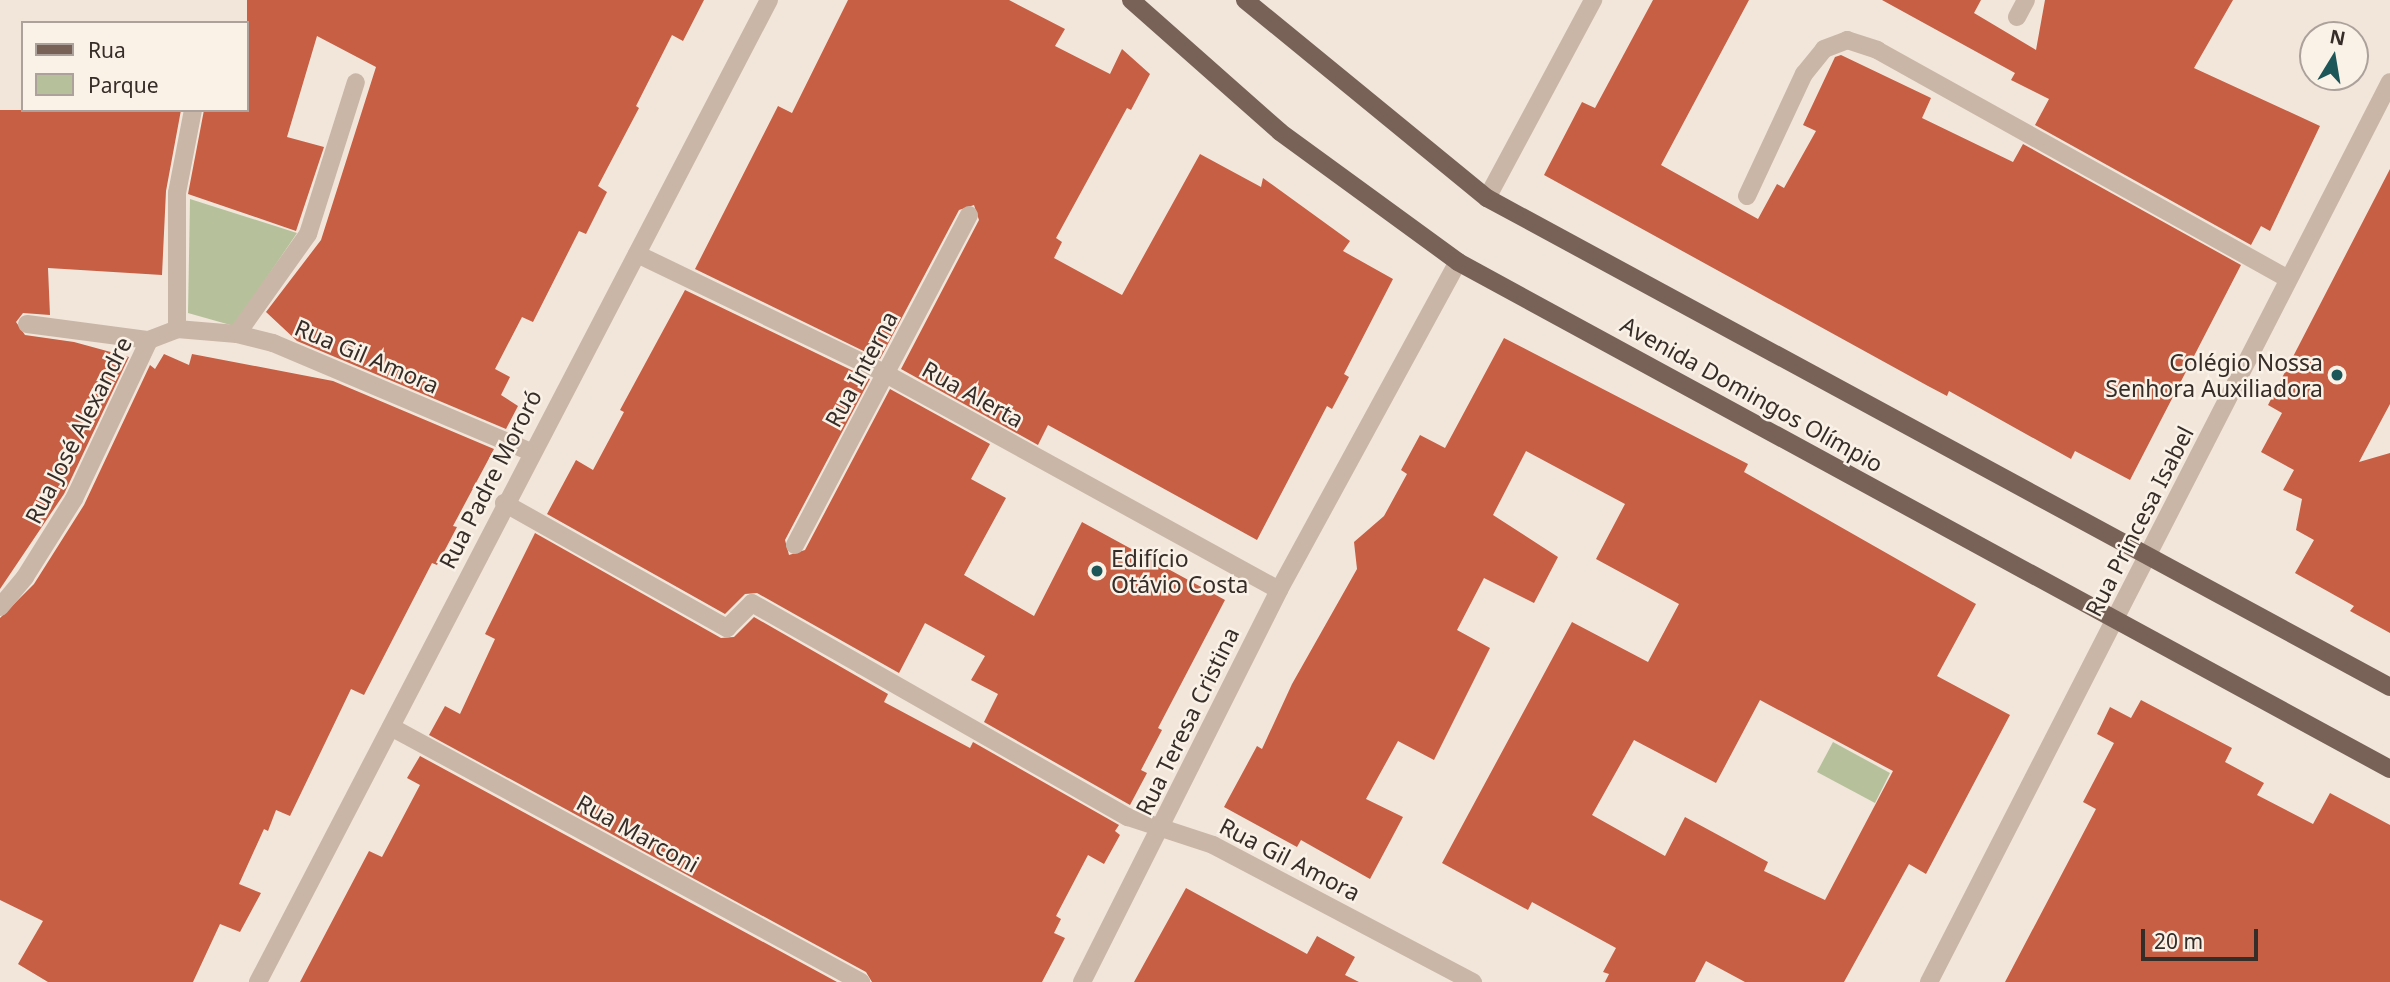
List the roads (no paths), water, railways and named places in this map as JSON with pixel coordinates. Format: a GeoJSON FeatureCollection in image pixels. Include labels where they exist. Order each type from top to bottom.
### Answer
{"type":"FeatureCollection","features":[{"type":"Feature","properties":{"kind":"main road","name":"Avenida Domingos Olímpio"},"geometry":{"type":"LineString","coordinates":[[1131,0],[1280,132],[1458,262],[2390,769]]}},
{"type":"Feature","properties":{"kind":"main road","name":"Avenida Domingos Olímpio"},"geometry":{"type":"LineString","coordinates":[[1245,0],[1487,198],[2390,687]]}},
{"type":"Feature","properties":{"kind":"street","name":"Rua Padre Mororó"},"geometry":{"type":"LineString","coordinates":[[258,982],[504,503],[769,0]]}},
{"type":"Feature","properties":{"kind":"street"},"geometry":{"type":"LineString","coordinates":[[1487,198],[1593,0]]}},
{"type":"Feature","properties":{"kind":"street"},"geometry":{"type":"LineString","coordinates":[[2017,17],[2025,0]]}},
{"type":"Feature","properties":{"kind":"street"},"geometry":{"type":"LineString","coordinates":[[1747,196],[1804,74],[1824,49],[1847,40],[1877,50],[2287,278]]}},
{"type":"Feature","properties":{"kind":"street"},"geometry":{"type":"LineString","coordinates":[[237,334],[308,234],[356,82]]}},
{"type":"Feature","properties":{"kind":"street","name":"Rua Princesa Isabel"},"geometry":{"type":"LineString","coordinates":[[1929,982],[2148,557],[2287,278],[2390,82]]}},
{"type":"Feature","properties":{"kind":"street"},"geometry":{"type":"LineString","coordinates":[[177,329],[177,193],[193,112]]}},
{"type":"Feature","properties":{"kind":"street","name":"Rua Interna"},"geometry":{"type":"LineString","coordinates":[[795,545],[969,215]]}},
{"type":"Feature","properties":{"kind":"street","name":"Rua Alerta"},"geometry":{"type":"LineString","coordinates":[[637,254],[886,374],[1279,590]]}},
{"type":"Feature","properties":{"kind":"street","name":"Rua Teresa Cristina"},"geometry":{"type":"LineString","coordinates":[[1082,982],[1161,830],[1279,590],[1458,262]]}},
{"type":"Feature","properties":{"kind":"street"},"geometry":{"type":"LineString","coordinates":[[27,324],[149,340]]}},
{"type":"Feature","properties":{"kind":"street","name":"Rua Gil Amora"},"geometry":{"type":"LineString","coordinates":[[177,329],[237,334],[273,342],[531,452]]}},
{"type":"Feature","properties":{"kind":"street","name":"Rua José Alexandre"},"geometry":{"type":"LineString","coordinates":[[0,607],[25,577],[74,499],[149,340],[177,329]]}},
{"type":"Feature","properties":{"kind":"street","name":"Rua Gil Amora"},"geometry":{"type":"LineString","coordinates":[[504,503],[727,628],[752,603],[1128,817],[1213,845],[1473,982]]}},
{"type":"Feature","properties":{"kind":"street","name":"Rua Marconi"},"geometry":{"type":"LineString","coordinates":[[391,727],[861,982]]}},
{"type":"Feature","properties":{"kind":"place","name":"Colégio Nossa Senhora Auxiliadora"},"geometry":{"type":"Point","coordinates":[2337,375]}},
{"type":"Feature","properties":{"kind":"place","name":"Edifício Otávio Costa"},"geometry":{"type":"Point","coordinates":[1097,571]}}]}
